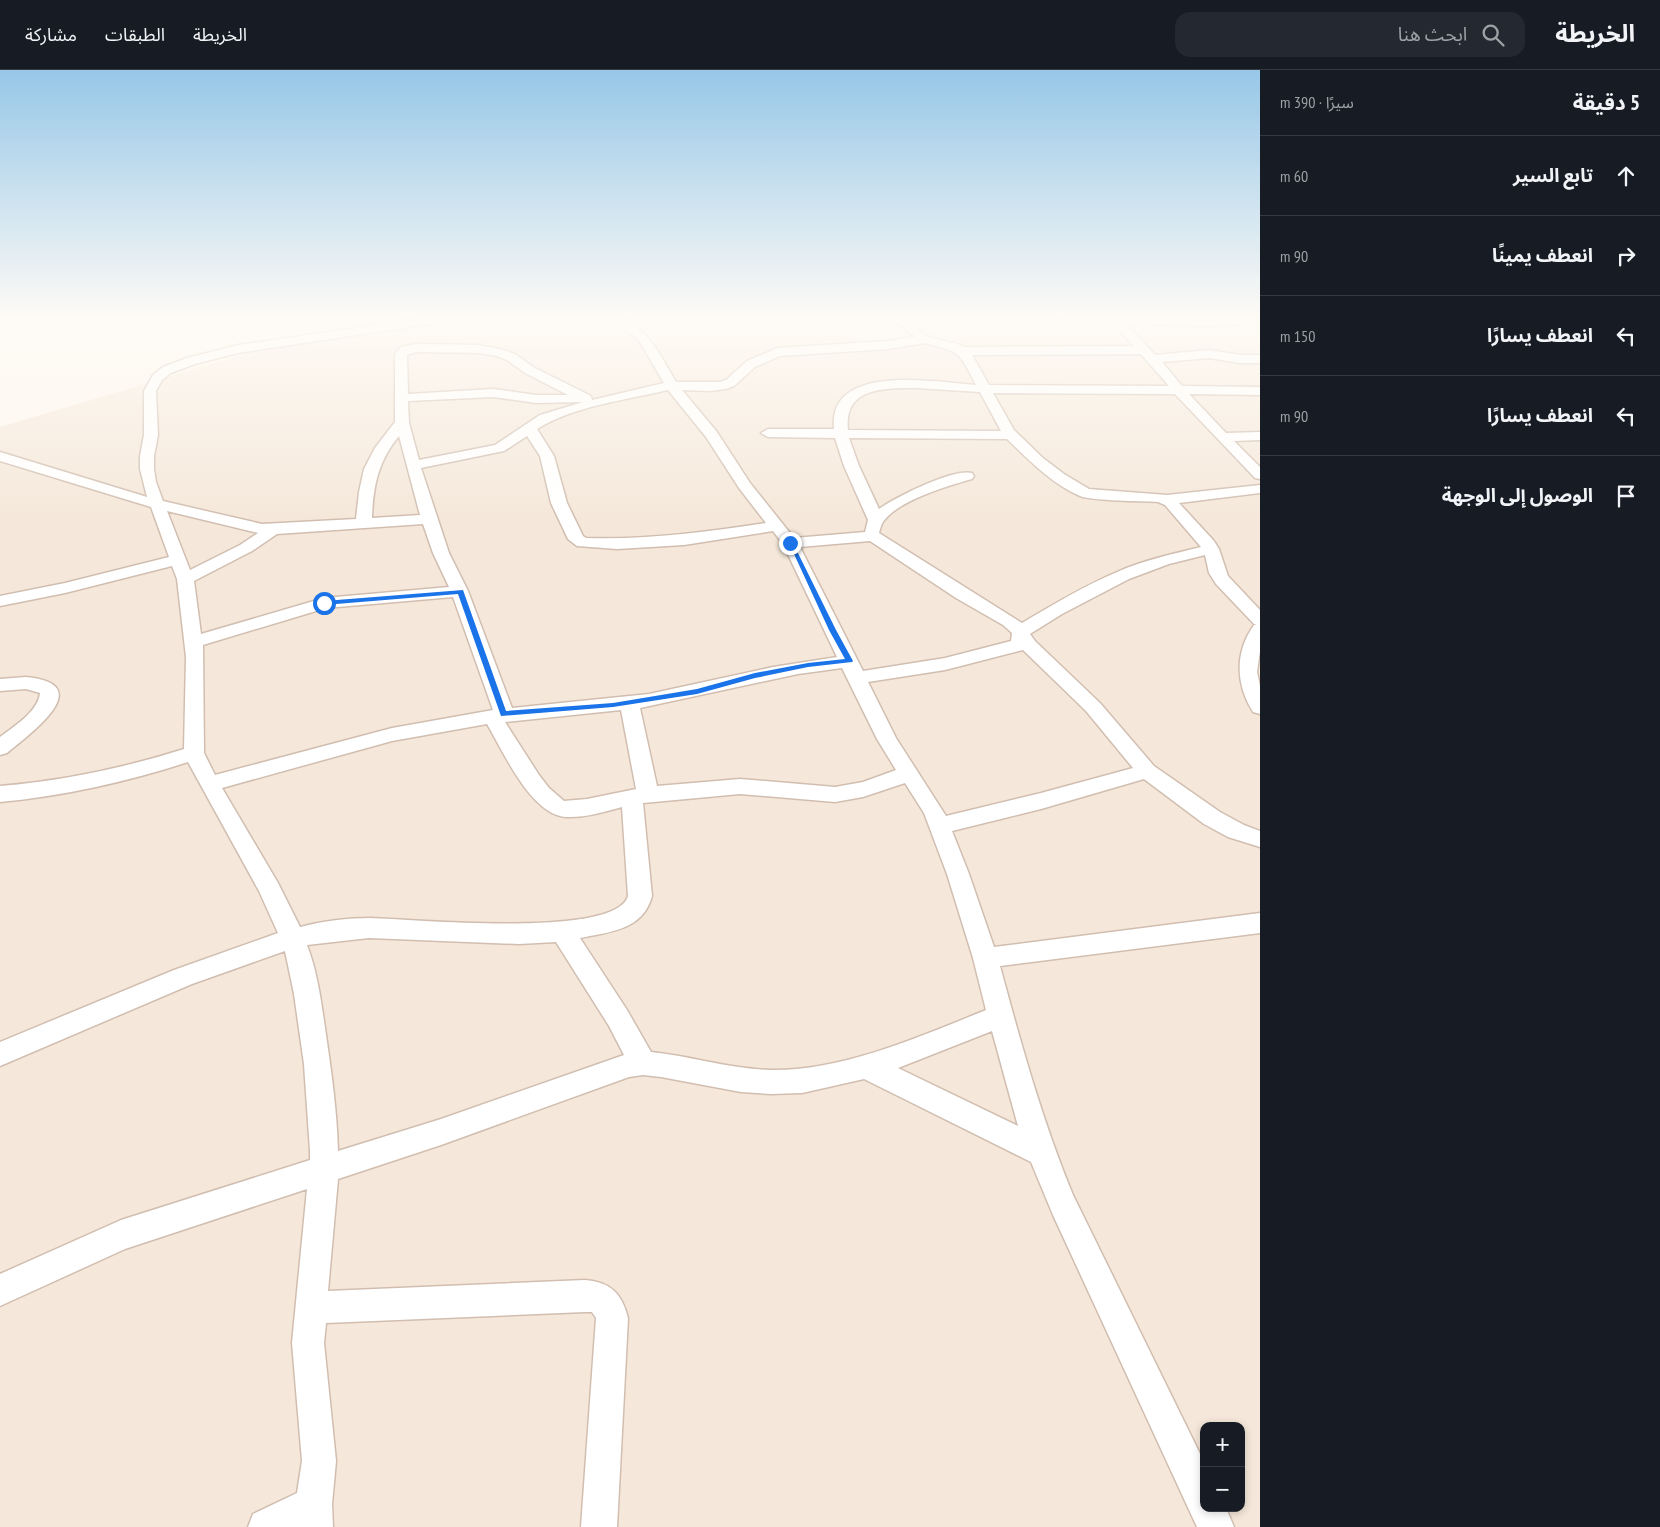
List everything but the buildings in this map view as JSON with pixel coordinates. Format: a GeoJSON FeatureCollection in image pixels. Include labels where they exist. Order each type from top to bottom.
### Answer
{"type":"FeatureCollection","features":[{"type":"Feature","properties":{"kind":"street"},"geometry":{"type":"LineString","coordinates":[[154,384],[150,391],[151,435],[146,469],[149,482],[159,504],[182,569],[195,656],[194,753],[279,908],[293,938],[306,984],[322,1102],[324,1169],[308,1343],[319,1461],[314,1516],[266,1527]]}},
{"type":"Feature","properties":{"kind":"street"},"geometry":{"type":"LineString","coordinates":[[401,384],[402,423],[430,519],[441,553],[460,591],[498,715],[534,784],[550,804],[556,808],[573,810],[640,796],[688,790],[751,787],[815,794],[848,793],[867,789],[909,773]]}},
{"type":"Feature","properties":{"kind":"street"},"geometry":{"type":"LineString","coordinates":[[556,384],[586,399]]}},
{"type":"Feature","properties":{"kind":"street"},"geometry":{"type":"LineString","coordinates":[[414,464],[499,448],[551,415],[672,386],[710,388],[727,384]]}},
{"type":"Feature","properties":{"kind":"street"},"geometry":{"type":"LineString","coordinates":[[875,528],[871,504],[849,460],[841,434],[842,410],[850,396],[875,387],[915,384],[987,389],[1260,391]]}},
{"type":"Feature","properties":{"kind":"street"},"geometry":{"type":"LineString","coordinates":[[984,384],[1011,435],[1058,476],[1086,493],[1167,500],[1260,489]]}},
{"type":"Feature","properties":{"kind":"street"},"geometry":{"type":"LineString","coordinates":[[1174,384],[1260,475]]}},
{"type":"Feature","properties":{"kind":"street"},"geometry":{"type":"LineString","coordinates":[[672,386],[712,435],[744,486],[784,534],[887,738],[925,796],[958,874],[985,958],[1021,1092],[1041,1152],[1063,1205],[1200,1493]]}},
{"type":"Feature","properties":{"kind":"street"},"geometry":{"type":"LineString","coordinates":[[401,398],[493,393],[536,399],[586,399],[607,402]]}},
{"type":"Feature","properties":{"kind":"street"},"geometry":{"type":"LineString","coordinates":[[364,524],[365,489],[369,471],[383,446],[402,423]]}},
{"type":"Feature","properties":{"kind":"street"},"geometry":{"type":"LineString","coordinates":[[528,428],[547,456],[559,503],[576,539],[582,543],[618,544],[875,528],[962,594],[1009,621],[1028,646],[1093,707],[1147,771],[1212,818],[1236,831],[1260,839]]}},
{"type":"Feature","properties":{"kind":"street"},"geometry":{"type":"LineString","coordinates":[[768,433],[1011,435]]}},
{"type":"Feature","properties":{"kind":"street"},"geometry":{"type":"LineString","coordinates":[[1222,437],[1260,436]]}},
{"type":"Feature","properties":{"kind":"street"},"geometry":{"type":"LineString","coordinates":[[0,456],[159,504],[253,528],[272,530],[430,519]]}},
{"type":"Feature","properties":{"kind":"street"},"geometry":{"type":"LineString","coordinates":[[875,528],[903,500],[919,492],[967,476]]}},
{"type":"Feature","properties":{"kind":"street"},"geometry":{"type":"LineString","coordinates":[[1167,500],[1206,541],[1211,549],[1214,565],[1222,580],[1260,620]]}},
{"type":"Feature","properties":{"kind":"street"},"geometry":{"type":"LineString","coordinates":[[0,601],[65,588],[182,569],[246,548],[272,530]]}},
{"type":"Feature","properties":{"kind":"street"},"geometry":{"type":"LineString","coordinates":[[1020,634],[1056,610],[1123,575],[1163,561],[1211,549]]}},
{"type":"Feature","properties":{"kind":"street"},"geometry":{"type":"LineString","coordinates":[[194,642],[324,603],[460,591]]}},
{"type":"Feature","properties":{"kind":"street"},"geometry":{"type":"LineString","coordinates":[[1260,629],[1253,643],[1246,671],[1260,708]]}},
{"type":"Feature","properties":{"kind":"street"},"geometry":{"type":"LineString","coordinates":[[211,784],[386,736],[498,715],[629,703],[697,691],[786,669],[854,670],[945,664],[1019,645],[1020,634]]}},
{"type":"Feature","properties":{"kind":"street"},"geometry":{"type":"LineString","coordinates":[[0,685],[41,684],[50,691],[49,703],[37,717],[0,748]]}},
{"type":"Feature","properties":{"kind":"street"},"geometry":{"type":"LineString","coordinates":[[0,1054],[183,977],[293,938],[319,932],[369,928],[519,934],[563,932],[608,922],[628,915],[637,906],[640,896],[640,796],[629,703]]}},
{"type":"Feature","properties":{"kind":"street"},"geometry":{"type":"LineString","coordinates":[[0,794],[43,790],[156,764],[194,753]]}},
{"type":"Feature","properties":{"kind":"street"},"geometry":{"type":"LineString","coordinates":[[939,826],[1040,801],[1147,771]]}},
{"type":"Feature","properties":{"kind":"street"},"geometry":{"type":"LineString","coordinates":[[985,958],[1260,923]]}},
{"type":"Feature","properties":{"kind":"street"},"geometry":{"type":"LineString","coordinates":[[563,932],[618,1018],[643,1063]]}},
{"type":"Feature","properties":{"kind":"street"},"geometry":{"type":"LineString","coordinates":[[0,1290],[122,1235],[441,1132],[614,1070],[643,1063],[741,1080],[771,1082],[802,1081],[866,1066],[942,1041],[1000,1016]]}},
{"type":"Feature","properties":{"kind":"street"},"geometry":{"type":"LineString","coordinates":[[866,1066],[1041,1152]]}},
{"type":"Feature","properties":{"kind":"street"},"geometry":{"type":"LineString","coordinates":[[310,1308],[585,1296],[604,1300],[609,1305],[612,1318],[599,1527]]}},
{"type":"Feature","properties":{"kind":"street"},"geometry":{"type":"LineString","coordinates":[[1209,1512],[1216,1527]]}},
{"type":"Feature","properties":{"kind":"shaded area"},"geometry":{"type":"Polygon","coordinates":[[[144,384],[1260,384],[1260,1527],[0,1527],[0,427],[144,384]]]}},
{"type":"Feature","properties":{"kind":"route"},"geometry":{"type":"LineString","coordinates":[[324,603],[460,591],[504,714],[613,705],[697,691],[786,669],[849,661],[790,543]]}}]}
